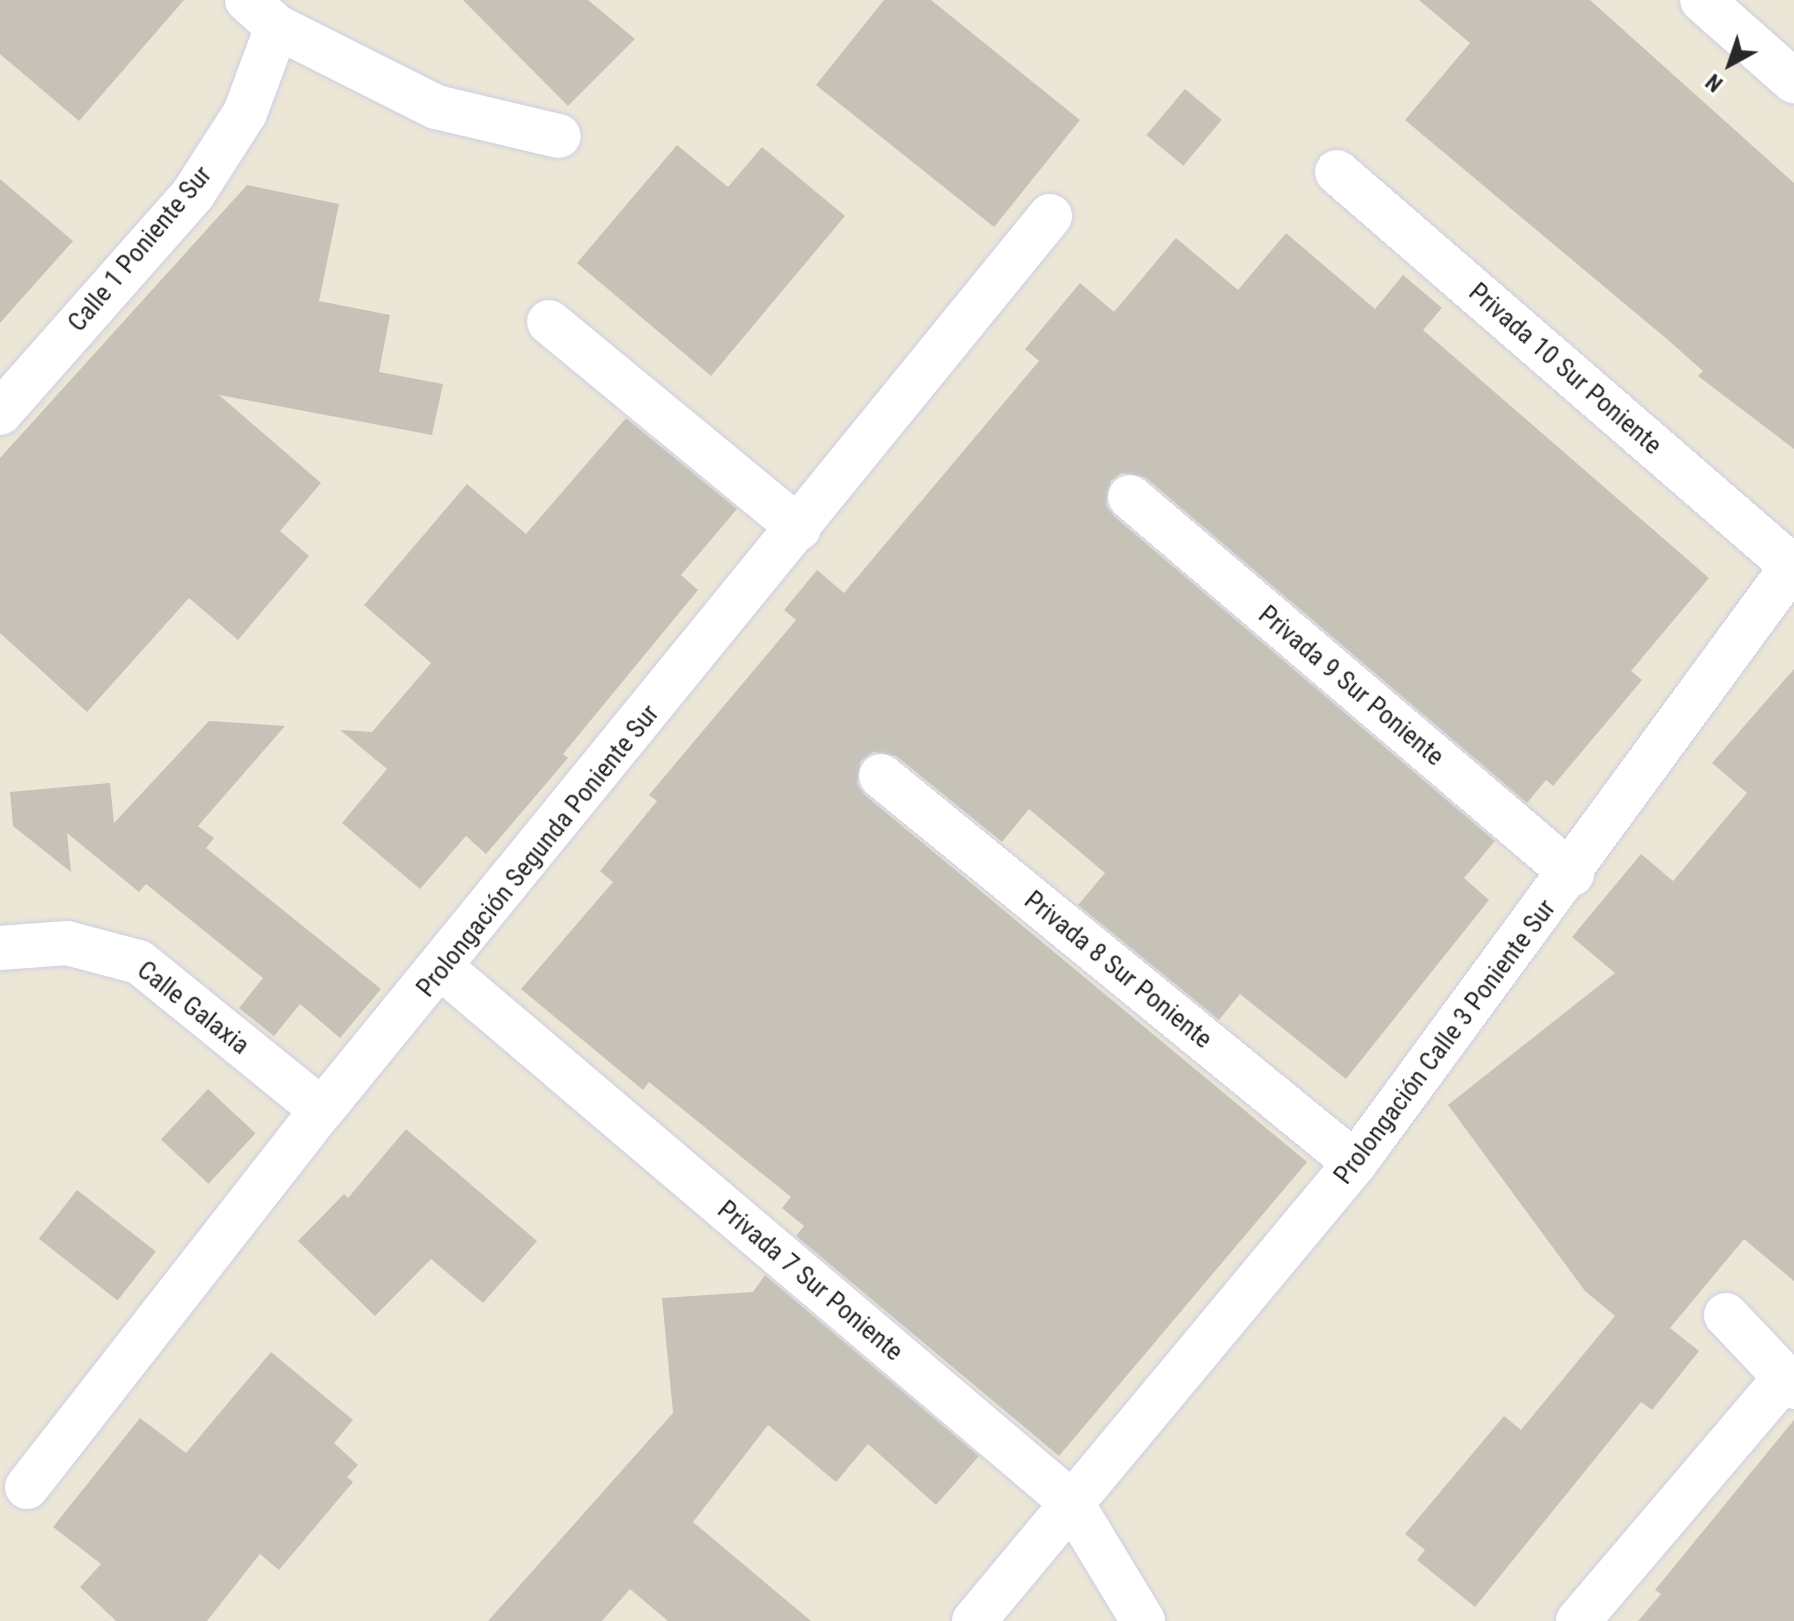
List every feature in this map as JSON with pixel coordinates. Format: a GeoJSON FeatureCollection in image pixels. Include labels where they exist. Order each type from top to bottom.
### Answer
{"type":"FeatureCollection","features":[{"type":"Feature","properties":{"kind":"street"},"geometry":{"type":"LineString","coordinates":[[1702,0],[1794,81]]}},
{"type":"Feature","properties":{"kind":"street"},"geometry":{"type":"LineString","coordinates":[[262,14],[436,107],[559,136]]}},
{"type":"Feature","properties":{"kind":"street","name":"Calle 1 Poniente Sur"},"geometry":{"type":"LineString","coordinates":[[0,413],[193,194],[245,113],[262,14]]}},
{"type":"Feature","properties":{"kind":"street","name":"Privada 10 Sur Poniente"},"geometry":{"type":"LineString","coordinates":[[1337,172],[1793,565]]}},
{"type":"Feature","properties":{"kind":"street","name":"Prolongación Segunda Poniente Sur"},"geometry":{"type":"LineString","coordinates":[[27,1487],[322,1110],[443,969],[1050,216]]}},
{"type":"Feature","properties":{"kind":"street"},"geometry":{"type":"LineString","coordinates":[[549,322],[799,528]]}},
{"type":"Feature","properties":{"kind":"street","name":"Privada 9 Sur Poniente"},"geometry":{"type":"LineString","coordinates":[[1130,497],[1572,874]]}},
{"type":"Feature","properties":{"kind":"street","name":"Prolongación Calle 3 Poniente Sur"},"geometry":{"type":"LineString","coordinates":[[974,1621],[1355,1163],[1572,874],[1793,565]]}},
{"type":"Feature","properties":{"kind":"street","name":"Privada 8 Sur Poniente"},"geometry":{"type":"LineString","coordinates":[[881,776],[1355,1163]]}},
{"type":"Feature","properties":{"kind":"street","name":"Calle Galaxia"},"geometry":{"type":"LineString","coordinates":[[0,948],[67,943],[139,962],[322,1110]]}},
{"type":"Feature","properties":{"kind":"street","name":"Privada 7 Sur Poniente"},"geometry":{"type":"LineString","coordinates":[[443,969],[1071,1502],[1143,1621]]}},
{"type":"Feature","properties":{"kind":"street"},"geometry":{"type":"LineString","coordinates":[[1578,1621],[1790,1382],[1726,1315]]}},
{"type":"Feature","properties":{"kind":"building"},"geometry":{"type":"Polygon","coordinates":[[[0,0],[184,0],[79,121],[0,54],[0,0]]]}},
{"type":"Feature","properties":{"kind":"building"},"geometry":{"type":"Polygon","coordinates":[[[463,0],[588,0],[635,39],[568,106],[463,0]]]}},
{"type":"Feature","properties":{"kind":"building"},"geometry":{"type":"Polygon","coordinates":[[[884,0],[931,0],[1080,120],[994,227],[816,85],[884,0]]]}},
{"type":"Feature","properties":{"kind":"building"},"geometry":{"type":"Polygon","coordinates":[[[1419,0],[1590,0],[1794,183],[1794,449],[1698,376],[1703,371],[1668,340],[1405,120],[1470,43],[1419,0]]]}},
{"type":"Feature","properties":{"kind":"building"},"geometry":{"type":"Polygon","coordinates":[[[1185,89],[1222,120],[1183,166],[1146,135],[1185,89]]]}},
{"type":"Feature","properties":{"kind":"building"},"geometry":{"type":"Polygon","coordinates":[[[677,145],[728,187],[762,147],[845,216],[711,376],[577,263],[677,145]]]}},
{"type":"Feature","properties":{"kind":"building"},"geometry":{"type":"Polygon","coordinates":[[[0,179],[73,241],[0,323],[0,179]]]}},
{"type":"Feature","properties":{"kind":"building"},"geometry":{"type":"Polygon","coordinates":[[[247,185],[339,204],[319,301],[390,315],[379,372],[443,384],[432,435],[219,395],[321,483],[280,531],[309,556],[238,640],[189,598],[87,712],[0,633],[0,458],[247,185]]]}},
{"type":"Feature","properties":{"kind":"building"},"geometry":{"type":"Polygon","coordinates":[[[1286,233],[1375,309],[1403,275],[1442,308],[1423,330],[1709,578],[1631,671],[1642,680],[1553,786],[1546,780],[1527,803],[1146,478],[1122,473],[1111,481],[1106,505],[1114,516],[1495,841],[1464,878],[1489,900],[1346,1079],[1240,994],[1219,1020],[1078,905],[1105,873],[1029,809],[1002,842],[896,756],[873,752],[861,761],[857,784],[865,795],[1307,1162],[1059,1456],[796,1236],[804,1226],[782,1208],[791,1197],[649,1082],[643,1090],[521,989],[613,882],[600,871],[657,801],[649,795],[796,620],[784,610],[817,570],[844,593],[1039,361],[1025,349],[1080,283],[1114,312],[1176,238],[1238,290],[1286,233]]]}},
{"type":"Feature","properties":{"kind":"building"},"geometry":{"type":"Polygon","coordinates":[[[626,418],[737,509],[681,575],[698,590],[563,754],[568,758],[486,854],[466,836],[420,889],[342,823],[387,769],[340,730],[372,732],[431,663],[364,605],[467,484],[526,534],[626,418]]]}},
{"type":"Feature","properties":{"kind":"building"},"geometry":{"type":"Polygon","coordinates":[[[1794,669],[1794,1281],[1744,1239],[1670,1328],[1699,1351],[1652,1410],[1641,1402],[1475,1607],[1417,1560],[1425,1550],[1405,1534],[1504,1416],[1521,1430],[1615,1316],[1585,1291],[1448,1105],[1615,973],[1572,937],[1641,854],[1673,881],[1747,793],[1712,763],[1794,669]]]}},
{"type":"Feature","properties":{"kind":"building"},"geometry":{"type":"Polygon","coordinates":[[[209,721],[285,726],[198,826],[214,838],[206,848],[381,989],[340,1038],[300,1004],[274,1036],[239,1008],[263,978],[146,884],[139,892],[67,833],[71,872],[13,826],[10,792],[110,783],[114,823],[209,721]]]}},
{"type":"Feature","properties":{"kind":"building"},"geometry":{"type":"Polygon","coordinates":[[[208,1089],[256,1133],[208,1184],[161,1139],[208,1089]]]}},
{"type":"Feature","properties":{"kind":"building"},"geometry":{"type":"Polygon","coordinates":[[[406,1129],[537,1241],[483,1303],[431,1259],[375,1316],[298,1241],[344,1194],[348,1198],[406,1129]]]}},
{"type":"Feature","properties":{"kind":"building"},"geometry":{"type":"Polygon","coordinates":[[[77,1190],[156,1252],[118,1300],[39,1239],[77,1190]]]}},
{"type":"Feature","properties":{"kind":"building"},"geometry":{"type":"Polygon","coordinates":[[[765,1275],[979,1456],[936,1505],[868,1444],[836,1482],[768,1425],[693,1522],[811,1621],[668,1621],[630,1589],[602,1621],[488,1621],[673,1413],[662,1298],[753,1292],[765,1275]]]}},
{"type":"Feature","properties":{"kind":"building"},"geometry":{"type":"Polygon","coordinates":[[[271,1352],[353,1420],[334,1443],[358,1465],[347,1477],[353,1482],[279,1570],[260,1554],[207,1621],[116,1621],[80,1587],[101,1564],[53,1527],[140,1418],[186,1453],[271,1352]]]}},
{"type":"Feature","properties":{"kind":"building"},"geometry":{"type":"Polygon","coordinates":[[[1794,1420],[1794,1621],[1638,1621],[1661,1594],[1655,1590],[1794,1420]]]}}]}
